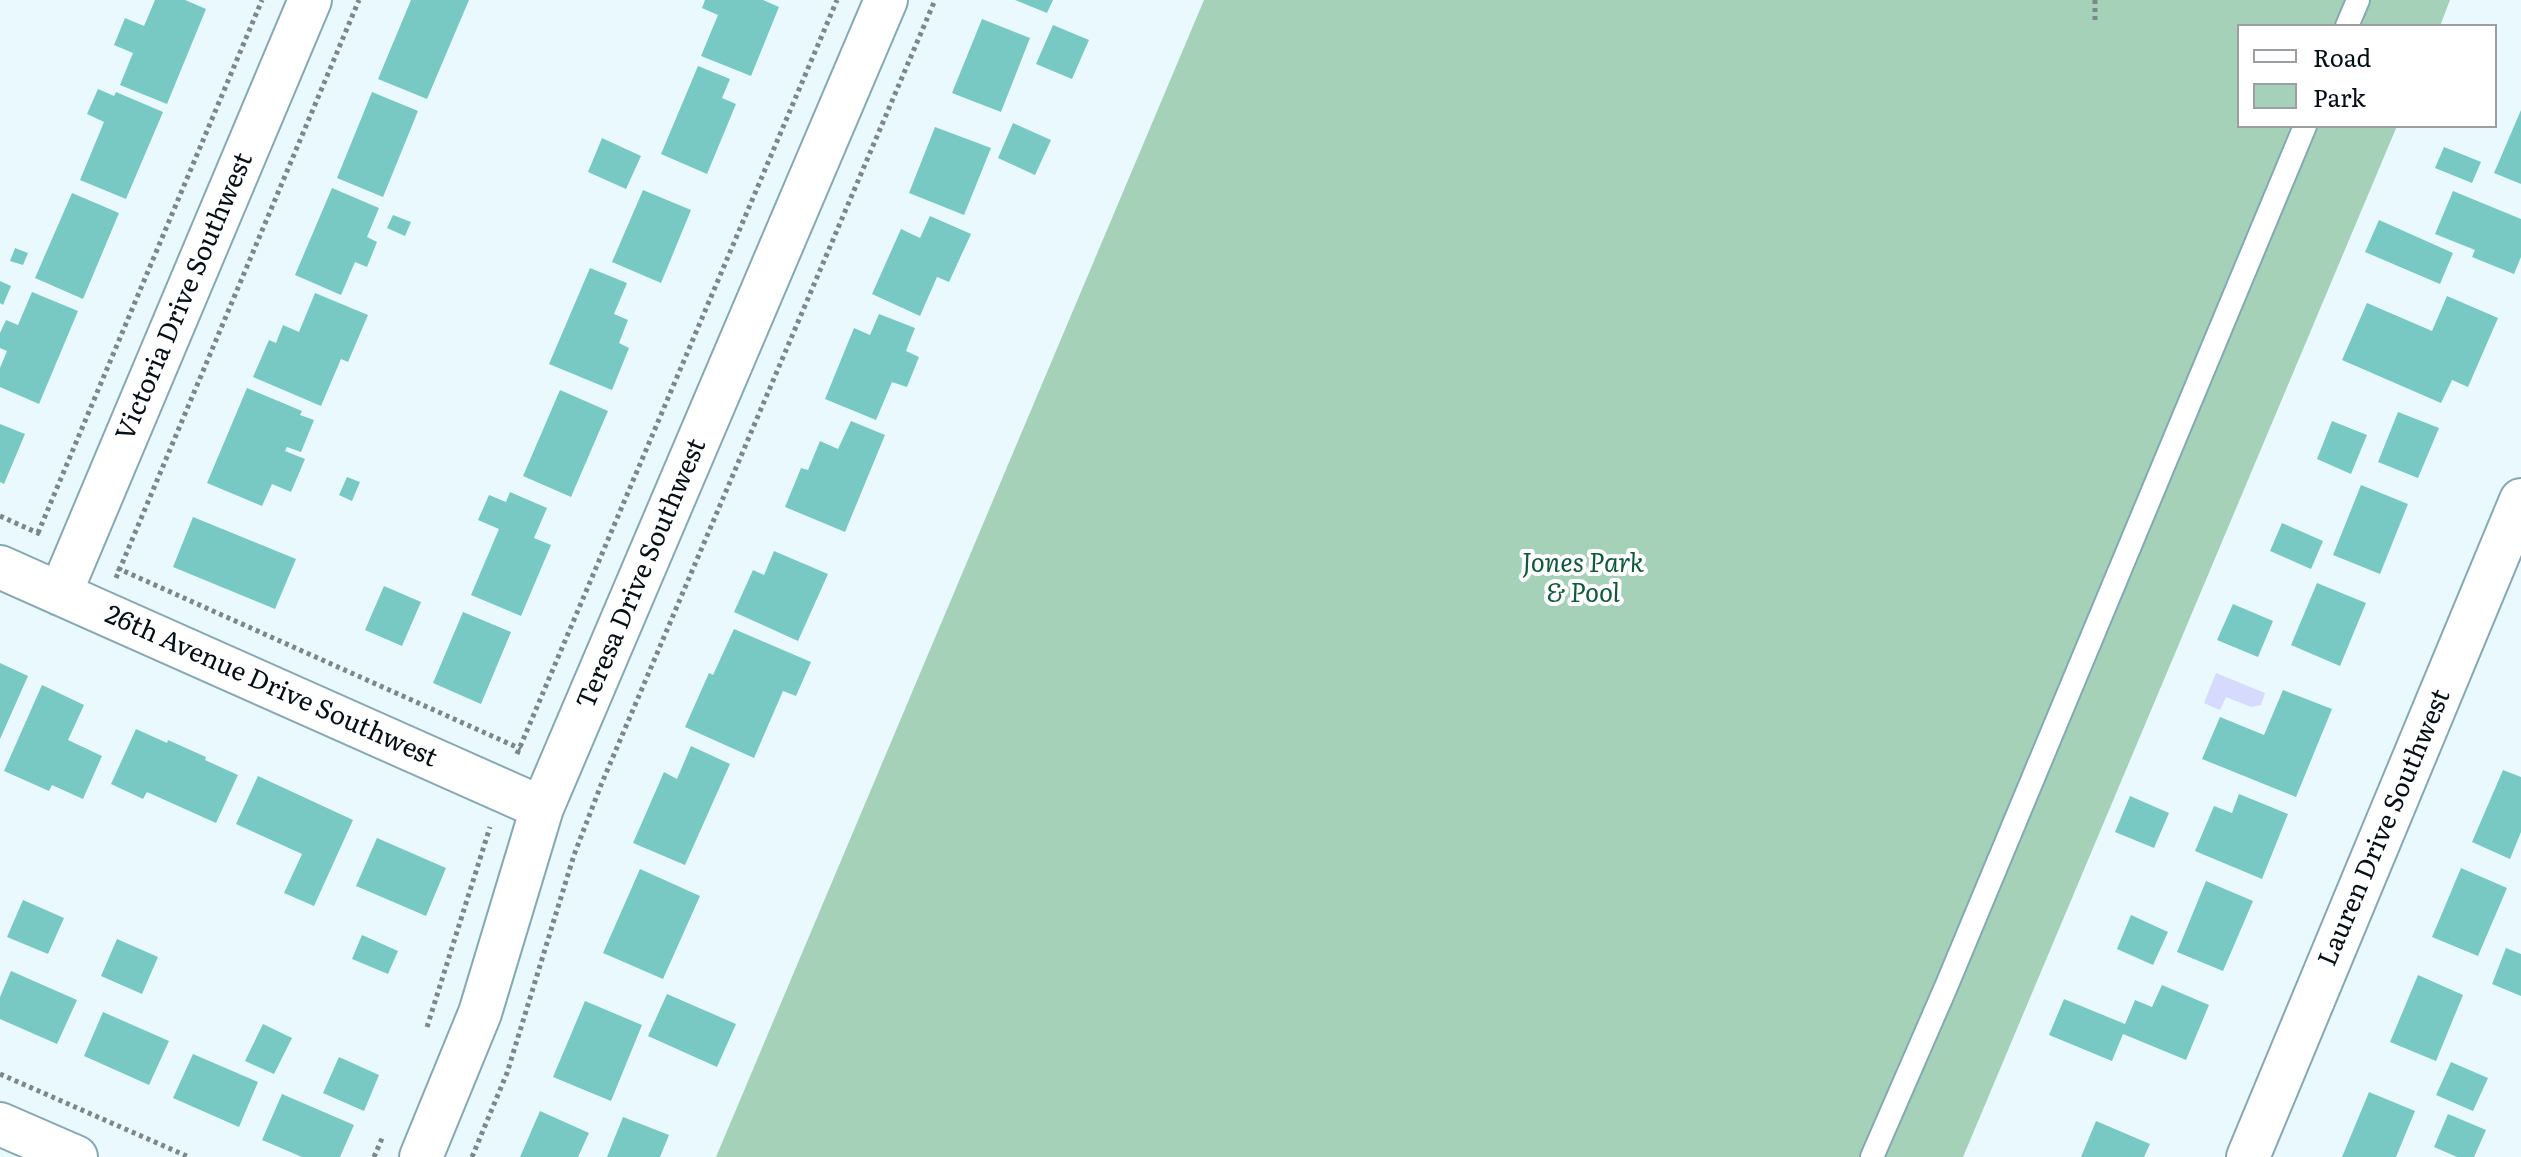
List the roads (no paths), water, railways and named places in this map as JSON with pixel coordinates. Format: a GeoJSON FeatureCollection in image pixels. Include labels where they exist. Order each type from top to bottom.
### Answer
{"type":"FeatureCollection","features":[{"type":"Feature","properties":{"kind":"street","name":"Victoria Drive Southwest"},"geometry":{"type":"LineString","coordinates":[[60,594],[310,0]]}},
{"type":"Feature","properties":{"kind":"street","name":"Teresa Drive Southwest"},"geometry":{"type":"LineString","coordinates":[[421,1157],[480,1013],[542,808],[886,0]]}},
{"type":"Feature","properties":{"kind":"street","name":"Lauren Drive Southwest"},"geometry":{"type":"LineString","coordinates":[[2248,1157],[2521,500]]}},
{"type":"Feature","properties":{"kind":"street","name":"26th Avenue Drive Southwest"},"geometry":{"type":"LineString","coordinates":[[0,567],[542,808]]}},
{"type":"Feature","properties":{"kind":"street"},"geometry":{"type":"LineString","coordinates":[[0,1124],[76,1157]]}},
{"type":"Feature","properties":{"kind":"lane"},"geometry":{"type":"LineString","coordinates":[[2348,24],[2358,0]]}},
{"type":"Feature","properties":{"kind":"lane"},"geometry":{"type":"LineString","coordinates":[[1872,1157],[2304,128]]}},
{"type":"Feature","properties":{"kind":"water"},"geometry":{"type":"Polygon","coordinates":[[[2216,673],[2265,693],[2261,705],[2251,707],[2226,697],[2220,710],[2204,703],[2216,673]]]}},
{"type":"Feature","properties":{"kind":"park label","name":"Jones Park & Pool"},"geometry":{"type":"Point","coordinates":[1583,579]}}]}
